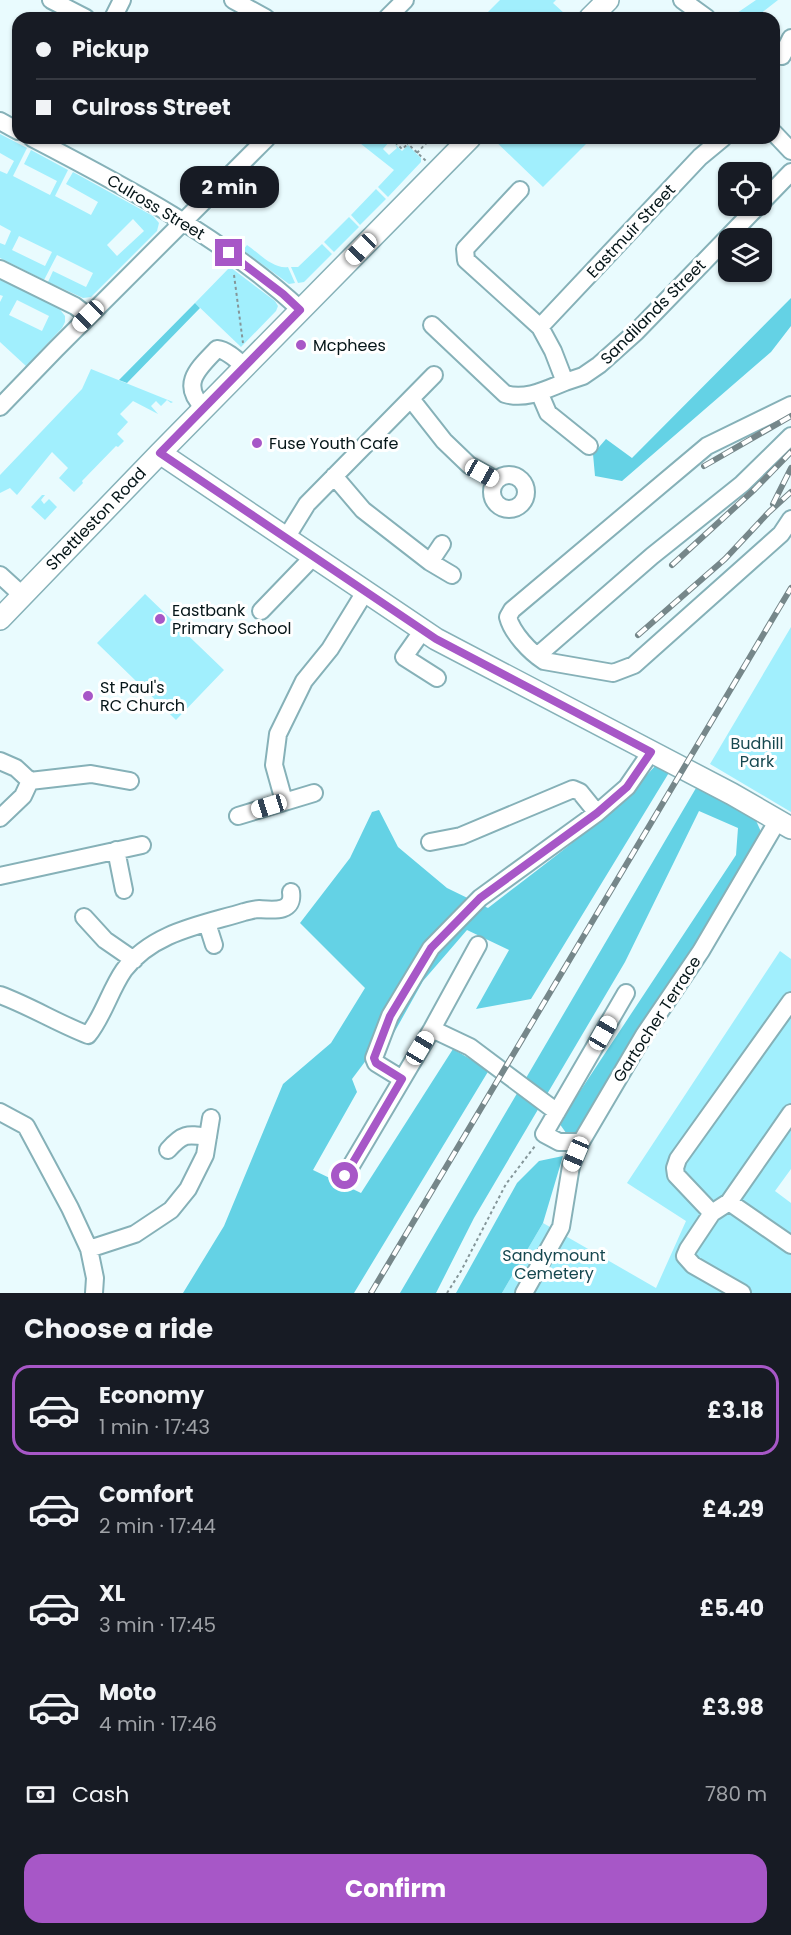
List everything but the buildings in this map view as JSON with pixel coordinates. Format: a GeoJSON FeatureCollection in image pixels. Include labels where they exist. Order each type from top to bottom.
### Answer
{"type":"FeatureCollection","features":[{"type":"Feature","properties":{"kind":"main road","name":"Shettleston Road"},"geometry":{"type":"LineString","coordinates":[[0,619],[160,453],[199,400],[300,310],[465,144]]}},
{"type":"Feature","properties":{"kind":"main road"},"geometry":{"type":"LineString","coordinates":[[160,453],[436,639],[785,824]]}},
{"type":"Feature","properties":{"kind":"street"},"geometry":{"type":"LineString","coordinates":[[51,0],[74,12]]}},
{"type":"Feature","properties":{"kind":"street"},"geometry":{"type":"LineString","coordinates":[[233,0],[255,12]]}},
{"type":"Feature","properties":{"kind":"street"},"geometry":{"type":"LineString","coordinates":[[393,12],[405,0]]}},
{"type":"Feature","properties":{"kind":"street"},"geometry":{"type":"LineString","coordinates":[[682,0],[699,12]]}},
{"type":"Feature","properties":{"kind":"street"},"geometry":{"type":"LineString","coordinates":[[782,56],[791,38]]}},
{"type":"Feature","properties":{"kind":"street"},"geometry":{"type":"LineString","coordinates":[[780,139],[791,151]]}},
{"type":"Feature","properties":{"kind":"street","name":"Culross Street"},"geometry":{"type":"LineString","coordinates":[[49,144],[183,222],[239,260],[300,310]]}},
{"type":"Feature","properties":{"kind":"street"},"geometry":{"type":"LineString","coordinates":[[0,407],[261,144]]}},
{"type":"Feature","properties":{"kind":"street","name":"Eastmuir Street"},"geometry":{"type":"LineString","coordinates":[[540,327],[700,158],[716,144]]}},
{"type":"Feature","properties":{"kind":"street"},"geometry":{"type":"LineString","coordinates":[[772,192],[791,172]]}},
{"type":"Feature","properties":{"kind":"street"},"geometry":{"type":"LineString","coordinates":[[520,190],[465,249],[465,260],[540,327],[553,351],[565,382]]}},
{"type":"Feature","properties":{"kind":"street","name":"Sandilands Street"},"geometry":{"type":"LineString","coordinates":[[432,325],[506,394],[518,398],[539,392],[583,376],[599,365],[636,332],[748,216]]}},
{"type":"Feature","properties":{"kind":"street"},"geometry":{"type":"LineString","coordinates":[[0,269],[75,306],[88,316]]}},
{"type":"Feature","properties":{"kind":"street"},"geometry":{"type":"LineString","coordinates":[[199,400],[194,375],[218,349],[243,360]]}},
{"type":"Feature","properties":{"kind":"street"},"geometry":{"type":"LineString","coordinates":[[285,538],[307,504],[434,375]]}},
{"type":"Feature","properties":{"kind":"street"},"geometry":{"type":"LineString","coordinates":[[539,392],[548,413],[589,446]]}},
{"type":"Feature","properties":{"kind":"street"},"geometry":{"type":"LineString","coordinates":[[411,399],[444,441],[469,465],[496,480]]}},
{"type":"Feature","properties":{"kind":"street"},"geometry":{"type":"LineString","coordinates":[[537,656],[652,556],[742,484],[791,435],[789,406],[707,446],[512,610],[507,617],[510,627],[537,656],[544,661],[613,673],[634,665],[782,534],[791,519]]}},
{"type":"Feature","properties":{"kind":"street"},"geometry":{"type":"LineString","coordinates":[[334,476],[363,510],[430,562],[452,575]]}},
{"type":"Feature","properties":{"kind":"street"},"geometry":{"type":"LineString","coordinates":[[430,562],[442,544]]}},
{"type":"Feature","properties":{"kind":"street"},"geometry":{"type":"LineString","coordinates":[[261,611],[314,556]]}},
{"type":"Feature","properties":{"kind":"street"},"geometry":{"type":"LineString","coordinates":[[0,574],[22,595]]}},
{"type":"Feature","properties":{"kind":"street"},"geometry":{"type":"LineString","coordinates":[[284,801],[274,765],[278,734],[304,681],[330,649],[365,592]]}},
{"type":"Feature","properties":{"kind":"street"},"geometry":{"type":"LineString","coordinates":[[423,630],[404,657],[437,678]]}},
{"type":"Feature","properties":{"kind":"street"},"geometry":{"type":"LineString","coordinates":[[402,1079],[376,1063],[374,1058],[390,1016],[431,948],[480,898],[597,813],[627,787],[651,752]]}},
{"type":"Feature","properties":{"kind":"street"},"geometry":{"type":"LineString","coordinates":[[0,761],[16,768],[30,781],[91,774],[130,781]]}},
{"type":"Feature","properties":{"kind":"street"},"geometry":{"type":"LineString","coordinates":[[0,818],[23,796],[30,781]]}},
{"type":"Feature","properties":{"kind":"street"},"geometry":{"type":"LineString","coordinates":[[430,842],[461,836],[573,789],[580,792],[597,813]]}},
{"type":"Feature","properties":{"kind":"street"},"geometry":{"type":"LineString","coordinates":[[238,816],[314,793]]}},
{"type":"Feature","properties":{"kind":"street","name":"Gartocher Terrace"},"geometry":{"type":"LineString","coordinates":[[524,1293],[561,1227],[571,1166],[581,1142],[644,1035],[785,824]]}},
{"type":"Feature","properties":{"kind":"street"},"geometry":{"type":"LineString","coordinates":[[0,876],[142,844]]}},
{"type":"Feature","properties":{"kind":"street"},"geometry":{"type":"LineString","coordinates":[[116,850],[124,890]]}},
{"type":"Feature","properties":{"kind":"street"},"geometry":{"type":"LineString","coordinates":[[0,995],[21,1003],[89,1043],[103,1008],[125,970],[146,948],[165,936],[256,909],[280,910],[288,906],[292,899],[291,892]]}},
{"type":"Feature","properties":{"kind":"street"},"geometry":{"type":"LineString","coordinates":[[84,917],[105,940],[134,960]]}},
{"type":"Feature","properties":{"kind":"street"},"geometry":{"type":"LineString","coordinates":[[207,923],[214,945]]}},
{"type":"Feature","properties":{"kind":"street"},"geometry":{"type":"LineString","coordinates":[[345,1176],[432,1029],[478,945]]}},
{"type":"Feature","properties":{"kind":"street"},"geometry":{"type":"LineString","coordinates":[[581,1142],[559,1142],[544,1134],[626,993]]}},
{"type":"Feature","properties":{"kind":"street"},"geometry":{"type":"LineString","coordinates":[[712,1213],[676,1175],[675,1168],[678,1159],[791,1001]]}},
{"type":"Feature","properties":{"kind":"street"},"geometry":{"type":"LineString","coordinates":[[432,1029],[470,1047],[556,1112]]}},
{"type":"Feature","properties":{"kind":"street"},"geometry":{"type":"LineString","coordinates":[[0,1112],[26,1126],[70,1208],[89,1249],[94,1293]]}},
{"type":"Feature","properties":{"kind":"street"},"geometry":{"type":"LineString","coordinates":[[742,1293],[693,1265],[685,1256],[712,1213],[729,1202],[791,1113]]}},
{"type":"Feature","properties":{"kind":"street"},"geometry":{"type":"LineString","coordinates":[[89,1249],[135,1234],[171,1210],[188,1189],[206,1155],[211,1118]]}},
{"type":"Feature","properties":{"kind":"street"},"geometry":{"type":"LineString","coordinates":[[168,1150],[187,1134],[208,1137]]}},
{"type":"Feature","properties":{"kind":"street"},"geometry":{"type":"LineString","coordinates":[[729,1202],[791,1245]]}},
{"type":"Feature","properties":{"kind":"path"},"geometry":{"type":"LineString","coordinates":[[408,144],[424,160]]}},
{"type":"Feature","properties":{"kind":"path"},"geometry":{"type":"LineString","coordinates":[[417,153],[425,144]]}},
{"type":"Feature","properties":{"kind":"path"},"geometry":{"type":"LineString","coordinates":[[239,260],[234,268],[243,360]]}},
{"type":"Feature","properties":{"kind":"path"},"geometry":{"type":"LineString","coordinates":[[447,1293],[461,1271],[506,1184],[544,1134]]}},
{"type":"Feature","properties":{"kind":"green space"},"geometry":{"type":"Polygon","coordinates":[[[500,0],[556,0],[553,3],[563,12],[488,12],[500,0]]]}},
{"type":"Feature","properties":{"kind":"green space"},"geometry":{"type":"Polygon","coordinates":[[[756,0],[778,0],[763,12],[738,12],[756,0]]]}},
{"type":"Feature","properties":{"kind":"green space"},"geometry":{"type":"Polygon","coordinates":[[[0,134],[12,140],[12,144],[19,144],[27,148],[13,176],[50,195],[57,181],[24,164],[31,150],[68,170],[55,196],[91,215],[98,202],[66,184],[73,172],[153,216],[159,223],[157,231],[91,297],[83,298],[48,282],[53,271],[86,287],[93,273],[57,255],[44,280],[0,258],[0,243],[5,245],[11,231],[0,225],[0,171],[7,174],[14,161],[0,153],[0,134]],[[133,219],[107,245],[117,256],[144,231],[133,219]],[[19,236],[12,250],[45,266],[52,252],[19,236]]]}},
{"type":"Feature","properties":{"kind":"green space"},"geometry":{"type":"Polygon","coordinates":[[[361,144],[387,144],[383,149],[389,155],[397,148],[395,144],[402,151],[408,145],[421,158],[421,162],[388,197],[378,187],[394,170],[361,144]]]}},
{"type":"Feature","properties":{"kind":"green space"},"geometry":{"type":"Polygon","coordinates":[[[498,144],[586,144],[543,187],[498,144]]]}},
{"type":"Feature","properties":{"kind":"green space"},"geometry":{"type":"Polygon","coordinates":[[[376,189],[386,199],[360,225],[351,215],[376,189]]]}},
{"type":"Feature","properties":{"kind":"green space"},"geometry":{"type":"Polygon","coordinates":[[[349,217],[359,227],[334,252],[324,242],[349,217]]]}},
{"type":"Feature","properties":{"kind":"green space"},"geometry":{"type":"Polygon","coordinates":[[[322,244],[332,254],[304,282],[298,283],[291,267],[298,267],[322,244]]]}},
{"type":"Feature","properties":{"kind":"green space"},"geometry":{"type":"Polygon","coordinates":[[[247,245],[277,266],[288,267],[295,283],[289,284],[243,250],[247,245]]]}},
{"type":"Feature","properties":{"kind":"green space"},"geometry":{"type":"Polygon","coordinates":[[[230,267],[275,301],[278,306],[276,311],[241,347],[195,303],[230,267]]]}},
{"type":"Feature","properties":{"kind":"green space"},"geometry":{"type":"Polygon","coordinates":[[[0,280],[58,307],[65,316],[62,328],[26,366],[0,342],[0,302],[3,296],[0,295],[0,280]],[[17,300],[9,315],[42,331],[49,316],[17,300]]]}},
{"type":"Feature","properties":{"kind":"green space"},"geometry":{"type":"Polygon","coordinates":[[[91,369],[173,402],[167,400],[161,406],[156,401],[151,406],[158,414],[133,401],[120,414],[128,422],[117,434],[124,441],[118,447],[116,446],[74,492],[59,478],[68,468],[52,452],[17,495],[10,488],[0,493],[0,475],[82,389],[91,369]]]}},
{"type":"Feature","properties":{"kind":"green space"},"geometry":{"type":"Polygon","coordinates":[[[42,495],[45,495],[41,500],[44,504],[49,499],[57,507],[45,520],[31,507],[42,495]]]}},
{"type":"Feature","properties":{"kind":"green space"},"geometry":{"type":"Polygon","coordinates":[[[145,594],[224,670],[176,720],[97,643],[145,594]]]}},
{"type":"Feature","properties":{"kind":"green space","name":"Budhill Park"},"geometry":{"type":"Polygon","coordinates":[[[791,627],[791,812],[710,764],[791,627]]]}},
{"type":"Feature","properties":{"kind":"green space","name":"Sandymount Cemetery"},"geometry":{"type":"Polygon","coordinates":[[[780,951],[791,959],[791,1169],[775,1191],[791,1203],[791,1293],[502,1293],[543,1223],[656,1288],[686,1221],[627,1183],[780,951]]]}},
{"type":"Feature","properties":{"kind":"shaded area"},"geometry":{"type":"Polygon","coordinates":[[[791,298],[791,326],[771,352],[622,481],[595,476],[593,454],[606,439],[632,458],[791,298]]]}},
{"type":"Feature","properties":{"kind":"shaded area"},"geometry":{"type":"Polygon","coordinates":[[[195,303],[200,308],[127,383],[119,380],[195,303]]]}},
{"type":"Feature","properties":{"kind":"shaded area"},"geometry":{"type":"Polygon","coordinates":[[[656,765],[670,771],[531,999],[476,1009],[509,950],[467,930],[423,981],[381,1056],[367,1059],[352,1079],[357,1092],[313,1170],[361,1193],[453,1049],[489,1070],[354,1293],[183,1293],[224,1226],[283,1084],[331,1043],[365,988],[300,923],[350,858],[372,812],[379,810],[398,847],[447,888],[488,908],[597,823],[656,765]]]}},
{"type":"Feature","properties":{"kind":"shaded area"},"geometry":{"type":"Polygon","coordinates":[[[696,788],[754,816],[762,834],[579,1135],[569,1137],[559,1123],[736,855],[738,828],[699,811],[625,962],[474,1218],[436,1293],[400,1293],[696,788]]]}},
{"type":"Feature","properties":{"kind":"shaded area"},"geometry":{"type":"Polygon","coordinates":[[[563,1156],[543,1223],[502,1293],[456,1293],[517,1183],[539,1161],[563,1156]]]}},
{"type":"Feature","properties":{"kind":"railway"},"geometry":{"type":"LineString","coordinates":[[704,466],[791,416]]}},
{"type":"Feature","properties":{"kind":"railway"},"geometry":{"type":"LineString","coordinates":[[672,565],[755,489],[791,452]]}},
{"type":"Feature","properties":{"kind":"railway"},"geometry":{"type":"LineString","coordinates":[[773,504],[791,468]]}},
{"type":"Feature","properties":{"kind":"railway"},"geometry":{"type":"LineString","coordinates":[[638,635],[725,559],[791,492]]}},
{"type":"Feature","properties":{"kind":"railway"},"geometry":{"type":"LineString","coordinates":[[371,1293],[791,588]]}},
{"type":"Feature","properties":{"kind":"place","name":"Mcphees"},"geometry":{"type":"Point","coordinates":[301,345]}},
{"type":"Feature","properties":{"kind":"place","name":"Fuse Youth Cafe"},"geometry":{"type":"Point","coordinates":[257,443]}},
{"type":"Feature","properties":{"kind":"place","name":"Eastbank Primary School"},"geometry":{"type":"Point","coordinates":[160,619]}},
{"type":"Feature","properties":{"kind":"place","name":"St Paul's RC Church"},"geometry":{"type":"Point","coordinates":[88,696]}},
{"type":"Feature","properties":{"kind":"route"},"geometry":{"type":"LineString","coordinates":[[229,253],[283,294],[300,310],[160,453],[436,639],[651,752],[627,787],[597,813],[480,898],[431,948],[390,1016],[374,1058],[376,1063],[402,1079],[345,1176]]}}]}
